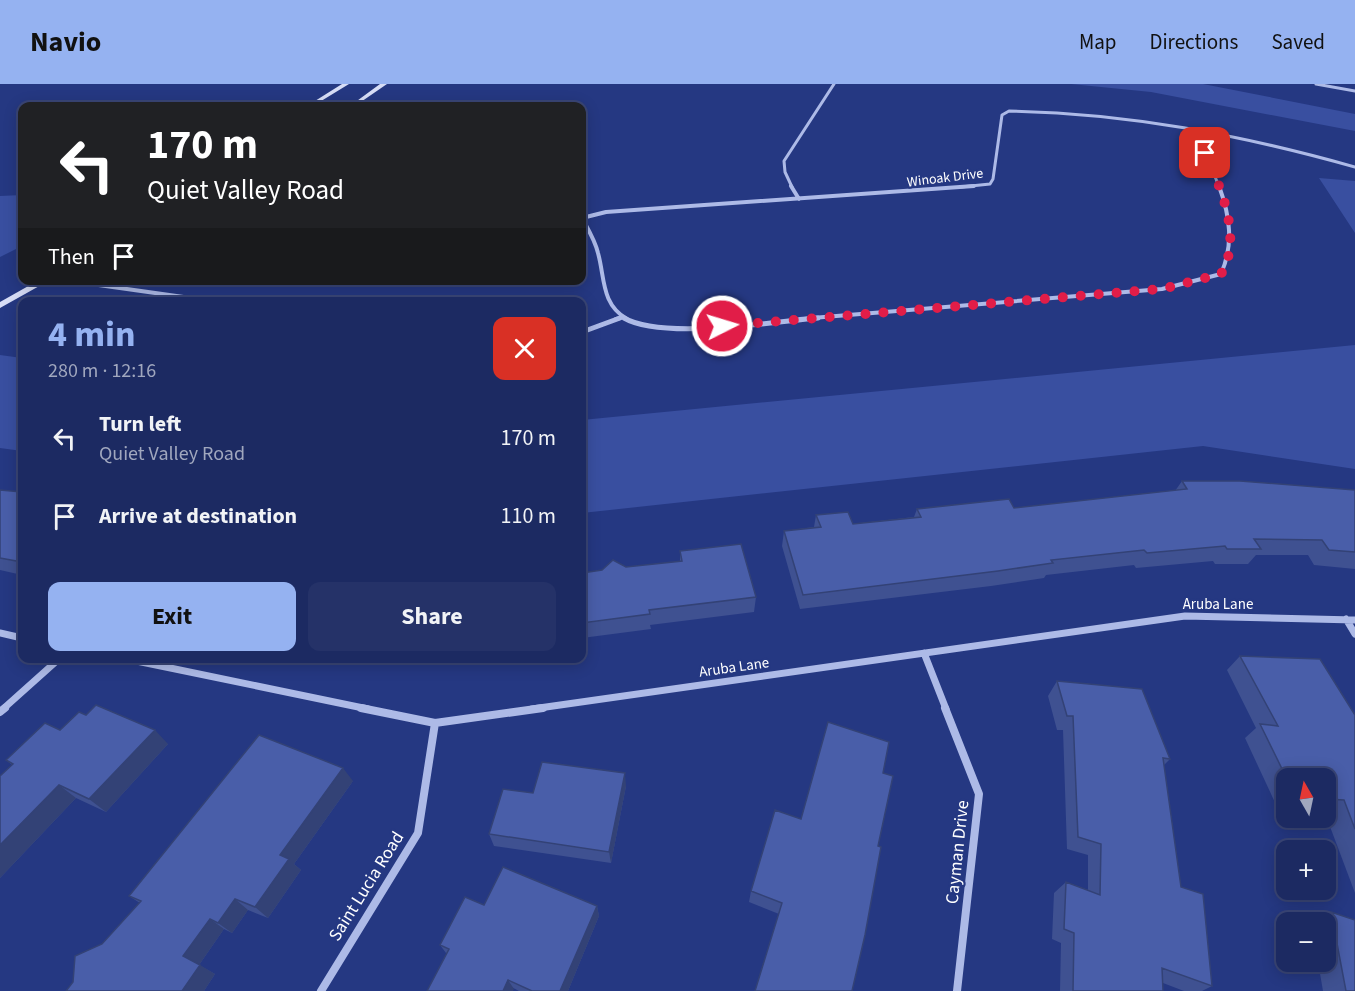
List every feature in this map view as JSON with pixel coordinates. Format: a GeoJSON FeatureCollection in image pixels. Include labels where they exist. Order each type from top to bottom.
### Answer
{"type":"FeatureCollection","features":[{"type":"Feature","properties":{"kind":"street"},"geometry":{"type":"LineString","coordinates":[[317,102],[346,84]]}},
{"type":"Feature","properties":{"kind":"street"},"geometry":{"type":"LineString","coordinates":[[358,102],[384,84]]}},
{"type":"Feature","properties":{"kind":"street"},"geometry":{"type":"LineString","coordinates":[[799,199],[784,171],[784,161],[834,84]]}},
{"type":"Feature","properties":{"kind":"street"},"geometry":{"type":"LineString","coordinates":[[1316,84],[1355,91]]}},
{"type":"Feature","properties":{"kind":"street","name":"Winoak Drive"},"geometry":{"type":"LineString","coordinates":[[586,217],[606,212],[938,190],[990,184],[993,179],[1002,115],[1009,111],[1102,114],[1212,133],[1355,167]]}},
{"type":"Feature","properties":{"kind":"street"},"geometry":{"type":"LineString","coordinates":[[586,227],[598,253],[605,293],[612,309],[620,318],[650,327],[699,328],[1162,289],[1221,274],[1231,252],[1230,226],[1205,153],[1205,142],[1212,133]]}},
{"type":"Feature","properties":{"kind":"street"},"geometry":{"type":"LineString","coordinates":[[0,304],[36,285]]}},
{"type":"Feature","properties":{"kind":"street"},"geometry":{"type":"LineString","coordinates":[[98,285],[184,297]]}},
{"type":"Feature","properties":{"kind":"street"},"geometry":{"type":"LineString","coordinates":[[586,331],[620,318]]}},
{"type":"Feature","properties":{"kind":"street","name":"Aruba Lane"},"geometry":{"type":"LineString","coordinates":[[146,663],[435,723],[1185,616],[1355,620]]}},
{"type":"Feature","properties":{"kind":"street"},"geometry":{"type":"LineString","coordinates":[[1346,619],[1355,634]]}},
{"type":"Feature","properties":{"kind":"street"},"geometry":{"type":"LineString","coordinates":[[0,633],[18,637]]}},
{"type":"Feature","properties":{"kind":"street","name":"Cayman Drive"},"geometry":{"type":"LineString","coordinates":[[924,653],[980,794],[957,991]]}},
{"type":"Feature","properties":{"kind":"street"},"geometry":{"type":"LineString","coordinates":[[0,712],[54,663]]}},
{"type":"Feature","properties":{"kind":"street","name":"Saint Lucia Road"},"geometry":{"type":"LineString","coordinates":[[321,991],[418,833],[435,723]]}},
{"type":"Feature","properties":{"kind":"shaded area"},"geometry":{"type":"Polygon","coordinates":[[[1071,84],[1203,84],[1355,114],[1355,131],[1151,92],[1071,84]]]}},
{"type":"Feature","properties":{"kind":"shaded area"},"geometry":{"type":"Polygon","coordinates":[[[1319,178],[1355,181],[1355,233],[1319,178]]]}},
{"type":"Feature","properties":{"kind":"shaded area"},"geometry":{"type":"Polygon","coordinates":[[[18,195],[18,248],[0,257],[0,196],[18,195]]]}},
{"type":"Feature","properties":{"kind":"shaded area"},"geometry":{"type":"Polygon","coordinates":[[[1355,345],[1355,469],[1203,446],[586,513],[586,420],[1355,345]]]}},
{"type":"Feature","properties":{"kind":"shaded area"},"geometry":{"type":"Polygon","coordinates":[[[0,355],[18,357],[18,450],[0,448],[0,355]]]}},
{"type":"Feature","properties":{"kind":"building"},"geometry":{"type":"Polygon","coordinates":[[[1182,481],[1240,481],[1355,490],[1355,552],[1329,550],[1322,540],[1254,539],[1261,549],[1227,549],[1225,546],[1147,553],[1144,550],[1051,560],[1053,563],[803,595],[784,531],[821,527],[816,515],[848,512],[853,524],[921,517],[917,509],[1009,499],[1014,508],[1187,489],[1182,481]]]}},
{"type":"Feature","properties":{"kind":"building"},"geometry":{"type":"Polygon","coordinates":[[[0,490],[18,492],[18,561],[0,558],[0,490]]]}},
{"type":"Feature","properties":{"kind":"building"},"geometry":{"type":"Polygon","coordinates":[[[741,544],[756,597],[649,610],[650,614],[586,622],[586,572],[602,570],[613,560],[626,567],[682,561],[680,551],[741,544]]]}},
{"type":"Feature","properties":{"kind":"building"},"geometry":{"type":"Polygon","coordinates":[[[1240,656],[1320,659],[1355,715],[1355,829],[1344,800],[1336,800],[1336,768],[1282,768],[1260,724],[1278,726],[1240,656]]]}},
{"type":"Feature","properties":{"kind":"building"},"geometry":{"type":"Polygon","coordinates":[[[1057,681],[1142,689],[1170,759],[1163,758],[1181,887],[1203,894],[1212,986],[1162,968],[1163,991],[1073,991],[1074,933],[1064,929],[1066,882],[1100,895],[1101,844],[1078,837],[1073,716],[1067,716],[1057,681]]]}},
{"type":"Feature","properties":{"kind":"building"},"geometry":{"type":"Polygon","coordinates":[[[96,705],[155,730],[89,799],[59,785],[0,845],[0,776],[13,764],[6,760],[45,723],[60,730],[79,712],[86,715],[96,705]]]}},
{"type":"Feature","properties":{"kind":"building"},"geometry":{"type":"Polygon","coordinates":[[[828,722],[889,742],[883,773],[893,776],[878,846],[881,847],[865,935],[852,991],[755,991],[782,903],[751,891],[775,810],[801,819],[828,722]]]}},
{"type":"Feature","properties":{"kind":"building"},"geometry":{"type":"Polygon","coordinates":[[[259,735],[343,768],[280,855],[289,859],[255,907],[235,899],[218,923],[210,919],[183,956],[200,965],[182,991],[66,991],[73,982],[75,956],[102,944],[141,901],[129,896],[259,735]]]}},
{"type":"Feature","properties":{"kind":"building"},"geometry":{"type":"Polygon","coordinates":[[[542,762],[625,773],[609,852],[489,834],[503,789],[533,793],[542,762]]]}},
{"type":"Feature","properties":{"kind":"building"},"geometry":{"type":"Polygon","coordinates":[[[503,867],[597,906],[560,991],[532,991],[508,980],[503,991],[427,991],[449,949],[440,945],[465,897],[484,905],[503,867]]]}},
{"type":"Feature","properties":{"kind":"building"},"geometry":{"type":"Polygon","coordinates":[[[1336,914],[1355,920],[1355,991],[1346,991],[1336,938],[1336,914]]]}},
{"type":"Feature","properties":{"kind":"route"},"geometry":{"type":"LineString","coordinates":[[722,326],[1162,289],[1221,274],[1231,252],[1230,226],[1205,153]]}}]}
